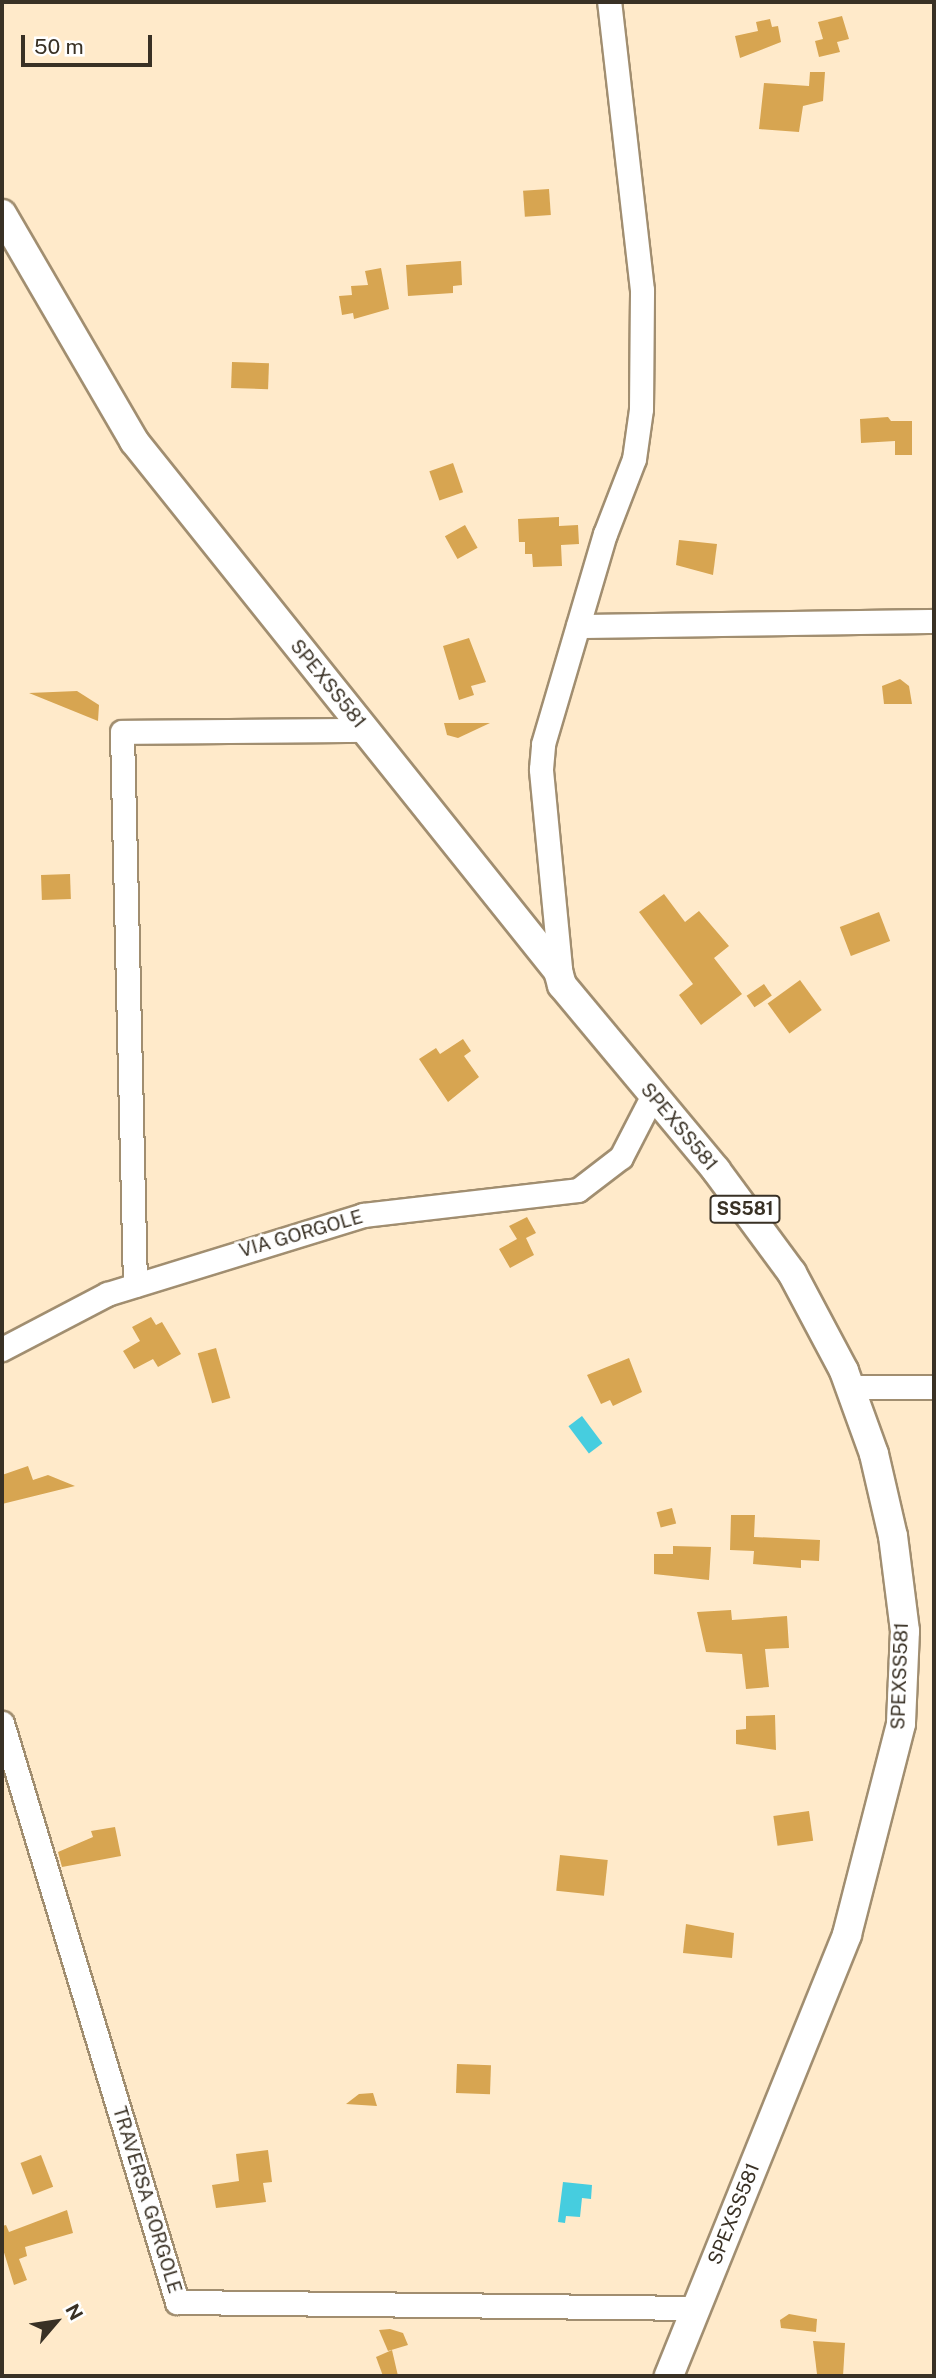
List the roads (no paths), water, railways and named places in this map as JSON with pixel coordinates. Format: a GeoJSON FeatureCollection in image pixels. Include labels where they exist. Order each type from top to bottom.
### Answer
{"type":"FeatureCollection","features":[{"type":"Feature","properties":{"kind":"main road","name":"SPEXSS581"},"geometry":{"type":"LineString","coordinates":[[2,214],[134,441],[558,971],[562,985],[653,1095],[792,1273],[850,1387],[874,1454],[893,1536],[905,1631],[901,1724],[847,1935],[669,2376]]}},
{"type":"Feature","properties":{"kind":"street"},"geometry":{"type":"LineString","coordinates":[[562,985],[541,769],[543,744],[605,534],[634,459],[641,409],[642,290],[610,2]]}},
{"type":"Feature","properties":{"kind":"street"},"geometry":{"type":"LineString","coordinates":[[578,626],[934,621]]}},
{"type":"Feature","properties":{"kind":"street"},"geometry":{"type":"LineString","coordinates":[[135,1285],[122,732],[365,730]]}},
{"type":"Feature","properties":{"kind":"street","name":"VIA GORGOLE"},"geometry":{"type":"LineString","coordinates":[[2,1349],[107,1294],[363,1215],[578,1190],[621,1157],[653,1095]]}},
{"type":"Feature","properties":{"kind":"street"},"geometry":{"type":"LineString","coordinates":[[850,1387],[934,1387]]}},
{"type":"Feature","properties":{"kind":"street","name":"TRAVERSA GORGOLE"},"geometry":{"type":"LineString","coordinates":[[2,1723],[177,2302],[697,2308]]}},
{"type":"Feature","properties":{"kind":"water"},"geometry":{"type":"Polygon","coordinates":[[[582,1416],[602,1443],[589,1453],[568,1426],[582,1416]]]}},
{"type":"Feature","properties":{"kind":"water"},"geometry":{"type":"Polygon","coordinates":[[[563,2182],[592,2185],[591,2199],[582,2198],[580,2217],[566,2216],[565,2223],[558,2222],[563,2182]]]}}]}
